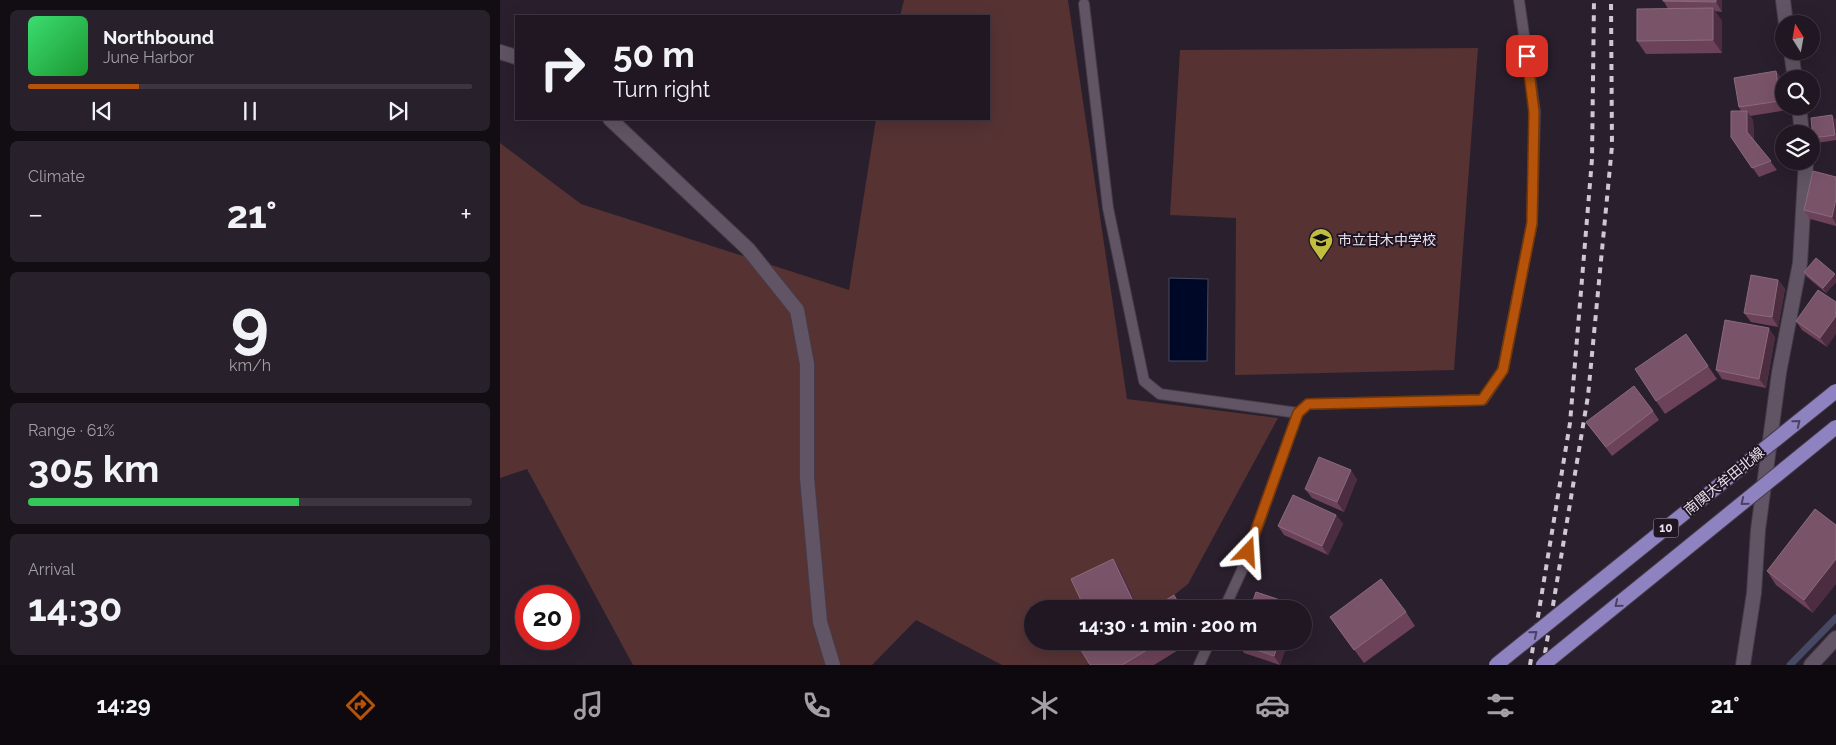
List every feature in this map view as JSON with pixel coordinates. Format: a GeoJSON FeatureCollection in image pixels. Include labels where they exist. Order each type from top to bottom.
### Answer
{"type":"FeatureCollection","features":[{"type":"Feature","properties":{"kind":"main road","name":"南関大牟田北線"},"geometry":{"type":"LineString","coordinates":[[1496,665],[1836,391]]}},
{"type":"Feature","properties":{"kind":"main road","name":"南関大牟田北線"},"geometry":{"type":"LineString","coordinates":[[1544,665],[1836,427]]}},
{"type":"Feature","properties":{"kind":"street"},"geometry":{"type":"LineString","coordinates":[[1783,0],[1785,15]]}},
{"type":"Feature","properties":{"kind":"street"},"geometry":{"type":"LineString","coordinates":[[500,52],[515,57]]}},
{"type":"Feature","properties":{"kind":"street"},"geometry":{"type":"LineString","coordinates":[[611,120],[748,249],[796,310],[807,364],[807,478],[820,622],[833,665]]}},
{"type":"Feature","properties":{"kind":"street"},"geometry":{"type":"LineString","coordinates":[[1743,665],[1754,593],[1758,530],[1779,373],[1800,263],[1805,170]]}},
{"type":"Feature","properties":{"kind":"street"},"geometry":{"type":"LineString","coordinates":[[1811,665],[1836,638]]}},
{"type":"Feature","properties":{"kind":"lane"},"geometry":{"type":"LineString","coordinates":[[1228,600],[1242,570],[1298,413],[1308,404],[1482,400],[1503,370],[1532,223],[1534,112],[1519,0]]}},
{"type":"Feature","properties":{"kind":"lane"},"geometry":{"type":"LineString","coordinates":[[1084,4],[1108,208],[1144,381],[1160,394],[1298,413]]}},
{"type":"Feature","properties":{"kind":"lane"},"geometry":{"type":"LineString","coordinates":[[1199,665],[1206,650]]}},
{"type":"Feature","properties":{"kind":"shaded area"},"geometry":{"type":"Polygon","coordinates":[[[904,0],[1068,0],[1127,399],[1278,418],[1188,584],[1168,600],[1024,600],[1024,650],[1106,650],[1087,665],[1002,665],[916,620],[872,665],[633,665],[527,469],[500,478],[500,143],[581,204],[849,290],[876,120],[990,120],[990,15],[900,15],[904,0]]]}},
{"type":"Feature","properties":{"kind":"shaded area"},"geometry":{"type":"Polygon","coordinates":[[[1478,48],[1454,370],[1235,375],[1236,218],[1170,215],[1180,50],[1478,48]]]}},
{"type":"Feature","properties":{"kind":"water"},"geometry":{"type":"Polygon","coordinates":[[[1169,278],[1208,279],[1207,361],[1169,361],[1169,278]]]}},
{"type":"Feature","properties":{"kind":"building"},"geometry":{"type":"Polygon","coordinates":[[[1716,0],[1716,2],[1663,1],[1716,0]]]}},
{"type":"Feature","properties":{"kind":"building"},"geometry":{"type":"Polygon","coordinates":[[[1713,8],[1713,40],[1637,41],[1637,9],[1713,8]]]}},
{"type":"Feature","properties":{"kind":"building"},"geometry":{"type":"Polygon","coordinates":[[[1775,71],[1775,102],[1739,107],[1734,78],[1775,71]]]}},
{"type":"Feature","properties":{"kind":"building"},"geometry":{"type":"Polygon","coordinates":[[[1731,111],[1747,111],[1747,132],[1771,161],[1752,168],[1731,137],[1731,111]]]}},
{"type":"Feature","properties":{"kind":"building"},"geometry":{"type":"Polygon","coordinates":[[[1832,115],[1835,135],[1820,137],[1820,125],[1812,125],[1811,118],[1832,115]]]}},
{"type":"Feature","properties":{"kind":"building"},"geometry":{"type":"Polygon","coordinates":[[[1813,171],[1836,177],[1836,199],[1832,217],[1804,210],[1813,171]]]}},
{"type":"Feature","properties":{"kind":"building"},"geometry":{"type":"Polygon","coordinates":[[[1816,258],[1835,274],[1823,288],[1804,272],[1816,258]]]}},
{"type":"Feature","properties":{"kind":"building"},"geometry":{"type":"Polygon","coordinates":[[[1751,275],[1778,280],[1772,317],[1744,313],[1751,275]]]}},
{"type":"Feature","properties":{"kind":"building"},"geometry":{"type":"Polygon","coordinates":[[[1818,290],[1836,302],[1836,316],[1820,338],[1796,321],[1818,290]]]}},
{"type":"Feature","properties":{"kind":"building"},"geometry":{"type":"Polygon","coordinates":[[[1725,320],[1769,328],[1759,379],[1716,370],[1725,320]]]}},
{"type":"Feature","properties":{"kind":"building"},"geometry":{"type":"Polygon","coordinates":[[[1686,334],[1708,366],[1656,401],[1635,369],[1686,334]]]}},
{"type":"Feature","properties":{"kind":"building"},"geometry":{"type":"Polygon","coordinates":[[[1634,386],[1653,411],[1606,447],[1586,422],[1634,386]]]}},
{"type":"Feature","properties":{"kind":"building"},"geometry":{"type":"Polygon","coordinates":[[[1319,457],[1351,470],[1337,502],[1305,489],[1319,457]]]}},
{"type":"Feature","properties":{"kind":"building"},"geometry":{"type":"Polygon","coordinates":[[[1293,495],[1336,515],[1322,546],[1278,526],[1293,495]]]}},
{"type":"Feature","properties":{"kind":"building"},"geometry":{"type":"Polygon","coordinates":[[[1815,509],[1836,525],[1836,559],[1804,600],[1767,571],[1815,509]]]}},
{"type":"Feature","properties":{"kind":"building"},"geometry":{"type":"Polygon","coordinates":[[[1113,559],[1132,599],[1081,600],[1071,579],[1113,559]]]}},
{"type":"Feature","properties":{"kind":"building"},"geometry":{"type":"Polygon","coordinates":[[[1381,579],[1406,612],[1354,650],[1330,617],[1381,579]]]}},
{"type":"Feature","properties":{"kind":"building"},"geometry":{"type":"Polygon","coordinates":[[[1256,592],[1280,600],[1253,600],[1256,592]]]}},
{"type":"Feature","properties":{"kind":"building"},"geometry":{"type":"Polygon","coordinates":[[[1174,595],[1177,600],[1166,600],[1174,595]]]}},
{"type":"Feature","properties":{"kind":"building"},"geometry":{"type":"Polygon","coordinates":[[[1081,650],[1147,650],[1122,665],[1090,665],[1081,650]]]}},
{"type":"Feature","properties":{"kind":"building"},"geometry":{"type":"Polygon","coordinates":[[[1257,650],[1276,650],[1274,656],[1257,650]]]}},
{"type":"Feature","properties":{"kind":"waterway"},"geometry":{"type":"LineString","coordinates":[[1790,665],[1836,618]]}},
{"type":"Feature","properties":{"kind":"railway"},"geometry":{"type":"LineString","coordinates":[[1530,665],[1570,423],[1592,159],[1594,0]]}},
{"type":"Feature","properties":{"kind":"railway"},"geometry":{"type":"LineString","coordinates":[[1543,665],[1588,396],[1612,146],[1611,0]]}},
{"type":"Feature","properties":{"kind":"place","name":"市立甘木中学校"},"geometry":{"type":"Point","coordinates":[1321,261]}},
{"type":"Feature","properties":{"kind":"route"},"geometry":{"type":"LineString","coordinates":[[1248,552],[1298,413],[1308,404],[1482,400],[1503,370],[1532,223],[1534,112],[1527,56]]}}]}
